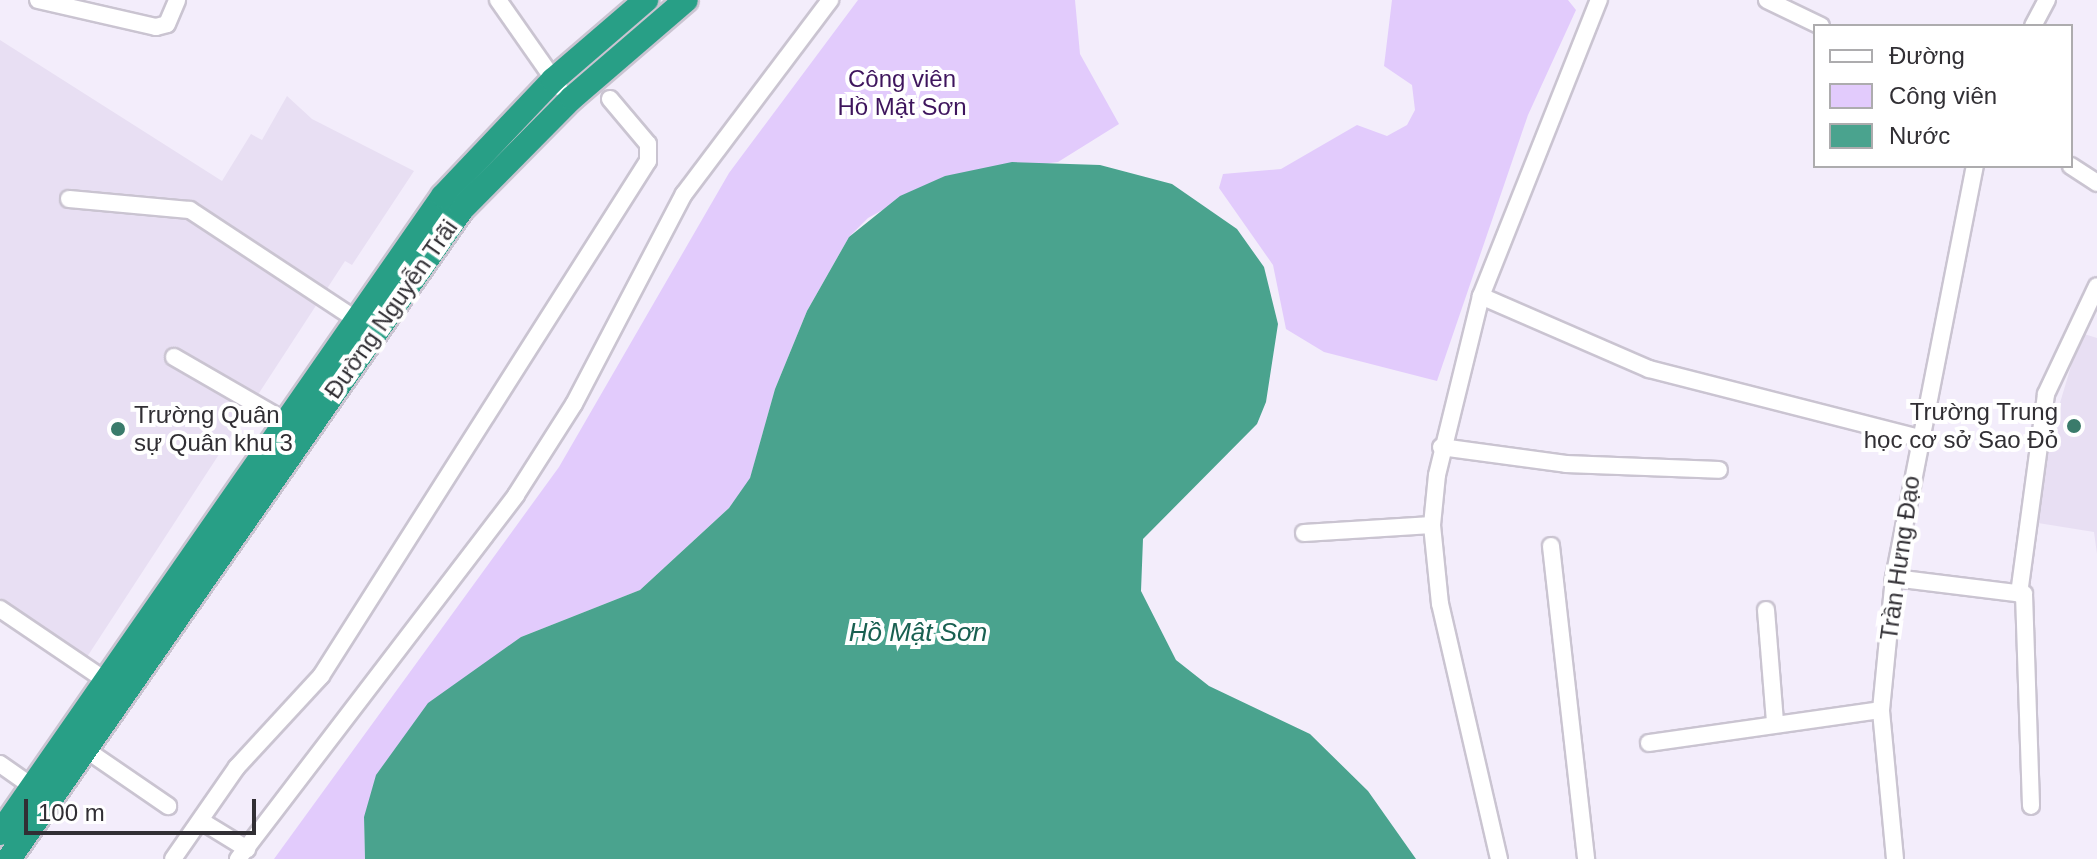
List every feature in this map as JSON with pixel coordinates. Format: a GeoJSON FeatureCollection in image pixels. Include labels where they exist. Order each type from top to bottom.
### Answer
{"type":"FeatureCollection","features":[{"type":"Feature","properties":{"kind":"highway","name":"Đường Nguyễn Trãi"},"geometry":{"type":"LineString","coordinates":[[9,859],[85,749],[294,427],[355,319],[443,196],[553,80],[646,0]]}},
{"type":"Feature","properties":{"kind":"highway","name":"Đường Nguyễn Trãi"},"geometry":{"type":"LineString","coordinates":[[0,833],[105,680],[462,209],[572,98],[686,0]]}},
{"type":"Feature","properties":{"kind":"street"},"geometry":{"type":"LineString","coordinates":[[38,0],[156,27],[167,24],[177,0]]}},
{"type":"Feature","properties":{"kind":"street"},"geometry":{"type":"LineString","coordinates":[[498,0],[553,80],[572,98]]}},
{"type":"Feature","properties":{"kind":"street"},"geometry":{"type":"LineString","coordinates":[[203,822],[242,854],[516,495],[574,404],[684,194],[830,0]]}},
{"type":"Feature","properties":{"kind":"street"},"geometry":{"type":"LineString","coordinates":[[1499,859],[1451,666],[1432,525],[1441,447],[1481,296],[1599,0]]}},
{"type":"Feature","properties":{"kind":"street"},"geometry":{"type":"LineString","coordinates":[[1767,0],[1817,24]]}},
{"type":"Feature","properties":{"kind":"street"},"geometry":{"type":"LineString","coordinates":[[2034,24],[2047,0]]}},
{"type":"Feature","properties":{"kind":"street"},"geometry":{"type":"LineString","coordinates":[[173,859],[203,822],[237,767],[321,676],[648,161],[648,144],[610,99]]}},
{"type":"Feature","properties":{"kind":"street"},"geometry":{"type":"LineString","coordinates":[[2073,167],[2094,177]]}},
{"type":"Feature","properties":{"kind":"street","name":"Trần Hưng Đạo"},"geometry":{"type":"LineString","coordinates":[[1895,859],[1881,710],[1894,578],[1919,438],[1975,168]]}},
{"type":"Feature","properties":{"kind":"street"},"geometry":{"type":"LineString","coordinates":[[69,199],[190,210],[355,319]]}},
{"type":"Feature","properties":{"kind":"street"},"geometry":{"type":"LineString","coordinates":[[2031,806],[2030,610],[2019,594],[2046,394],[2097,286]]}},
{"type":"Feature","properties":{"kind":"street"},"geometry":{"type":"LineString","coordinates":[[1481,296],[1649,369],[1919,438]]}},
{"type":"Feature","properties":{"kind":"street"},"geometry":{"type":"LineString","coordinates":[[174,357],[294,427]]}},
{"type":"Feature","properties":{"kind":"street"},"geometry":{"type":"LineString","coordinates":[[1441,447],[1566,464],[1719,470]]}},
{"type":"Feature","properties":{"kind":"street"},"geometry":{"type":"LineString","coordinates":[[1304,533],[1432,525]]}},
{"type":"Feature","properties":{"kind":"street"},"geometry":{"type":"LineString","coordinates":[[1551,546],[1586,859]]}},
{"type":"Feature","properties":{"kind":"street"},"geometry":{"type":"LineString","coordinates":[[1894,578],[2019,594]]}},
{"type":"Feature","properties":{"kind":"street"},"geometry":{"type":"LineString","coordinates":[[0,609],[105,680]]}},
{"type":"Feature","properties":{"kind":"street"},"geometry":{"type":"LineString","coordinates":[[1766,610],[1775,722]]}},
{"type":"Feature","properties":{"kind":"street"},"geometry":{"type":"LineString","coordinates":[[1649,743],[1775,722],[1881,710]]}},
{"type":"Feature","properties":{"kind":"street"},"geometry":{"type":"LineString","coordinates":[[85,749],[168,806]]}},
{"type":"Feature","properties":{"kind":"street"},"geometry":{"type":"LineString","coordinates":[[0,764],[32,786]]}},
{"type":"Feature","properties":{"kind":"shaded area","name":"Trường Quân sự Quân khu 3"},"geometry":{"type":"Polygon","coordinates":[[[0,40],[222,181],[251,134],[262,140],[287,96],[312,119],[414,171],[352,265],[345,261],[87,657],[0,598],[0,40]]]}},
{"type":"Feature","properties":{"kind":"shaded area","name":"Trường Trung học cơ sở Sao Đỏ"},"geometry":{"type":"Polygon","coordinates":[[[2081,333],[2097,338],[2097,554],[2094,532],[2038,523],[2038,476],[2081,333]]]}},
{"type":"Feature","properties":{"kind":"green space","name":"Công viên Hồ Mật Sơn"},"geometry":{"type":"Polygon","coordinates":[[[858,0],[1075,0],[1080,54],[1119,124],[1058,162],[945,176],[868,218],[849,237],[807,311],[775,389],[750,479],[729,508],[640,590],[521,637],[364,817],[365,859],[274,859],[559,467],[729,173],[858,0]]]}},
{"type":"Feature","properties":{"kind":"green space"},"geometry":{"type":"Polygon","coordinates":[[[1392,0],[1568,0],[1576,10],[1528,115],[1437,381],[1324,352],[1286,329],[1273,265],[1219,188],[1223,174],[1281,169],[1357,125],[1387,136],[1407,125],[1415,110],[1412,85],[1384,66],[1392,0]]]}},
{"type":"Feature","properties":{"kind":"water","name":"Hồ Mật Sơn"},"geometry":{"type":"Polygon","coordinates":[[[1012,162],[1100,165],[1172,184],[1237,229],[1264,267],[1278,324],[1266,402],[1257,424],[1143,539],[1141,591],[1176,660],[1209,686],[1310,734],[1368,791],[1416,859],[365,859],[364,817],[376,775],[428,703],[521,637],[640,590],[729,508],[750,478],[775,389],[807,311],[849,237],[900,196],[945,176],[1012,162]]]}},
{"type":"Feature","properties":{"kind":"place","name":"Trường Trung học cơ sở Sao Đỏ"},"geometry":{"type":"Point","coordinates":[2074,426]}},
{"type":"Feature","properties":{"kind":"place","name":"Trường Quân sự Quân khu 3"},"geometry":{"type":"Point","coordinates":[118,429]}}]}
